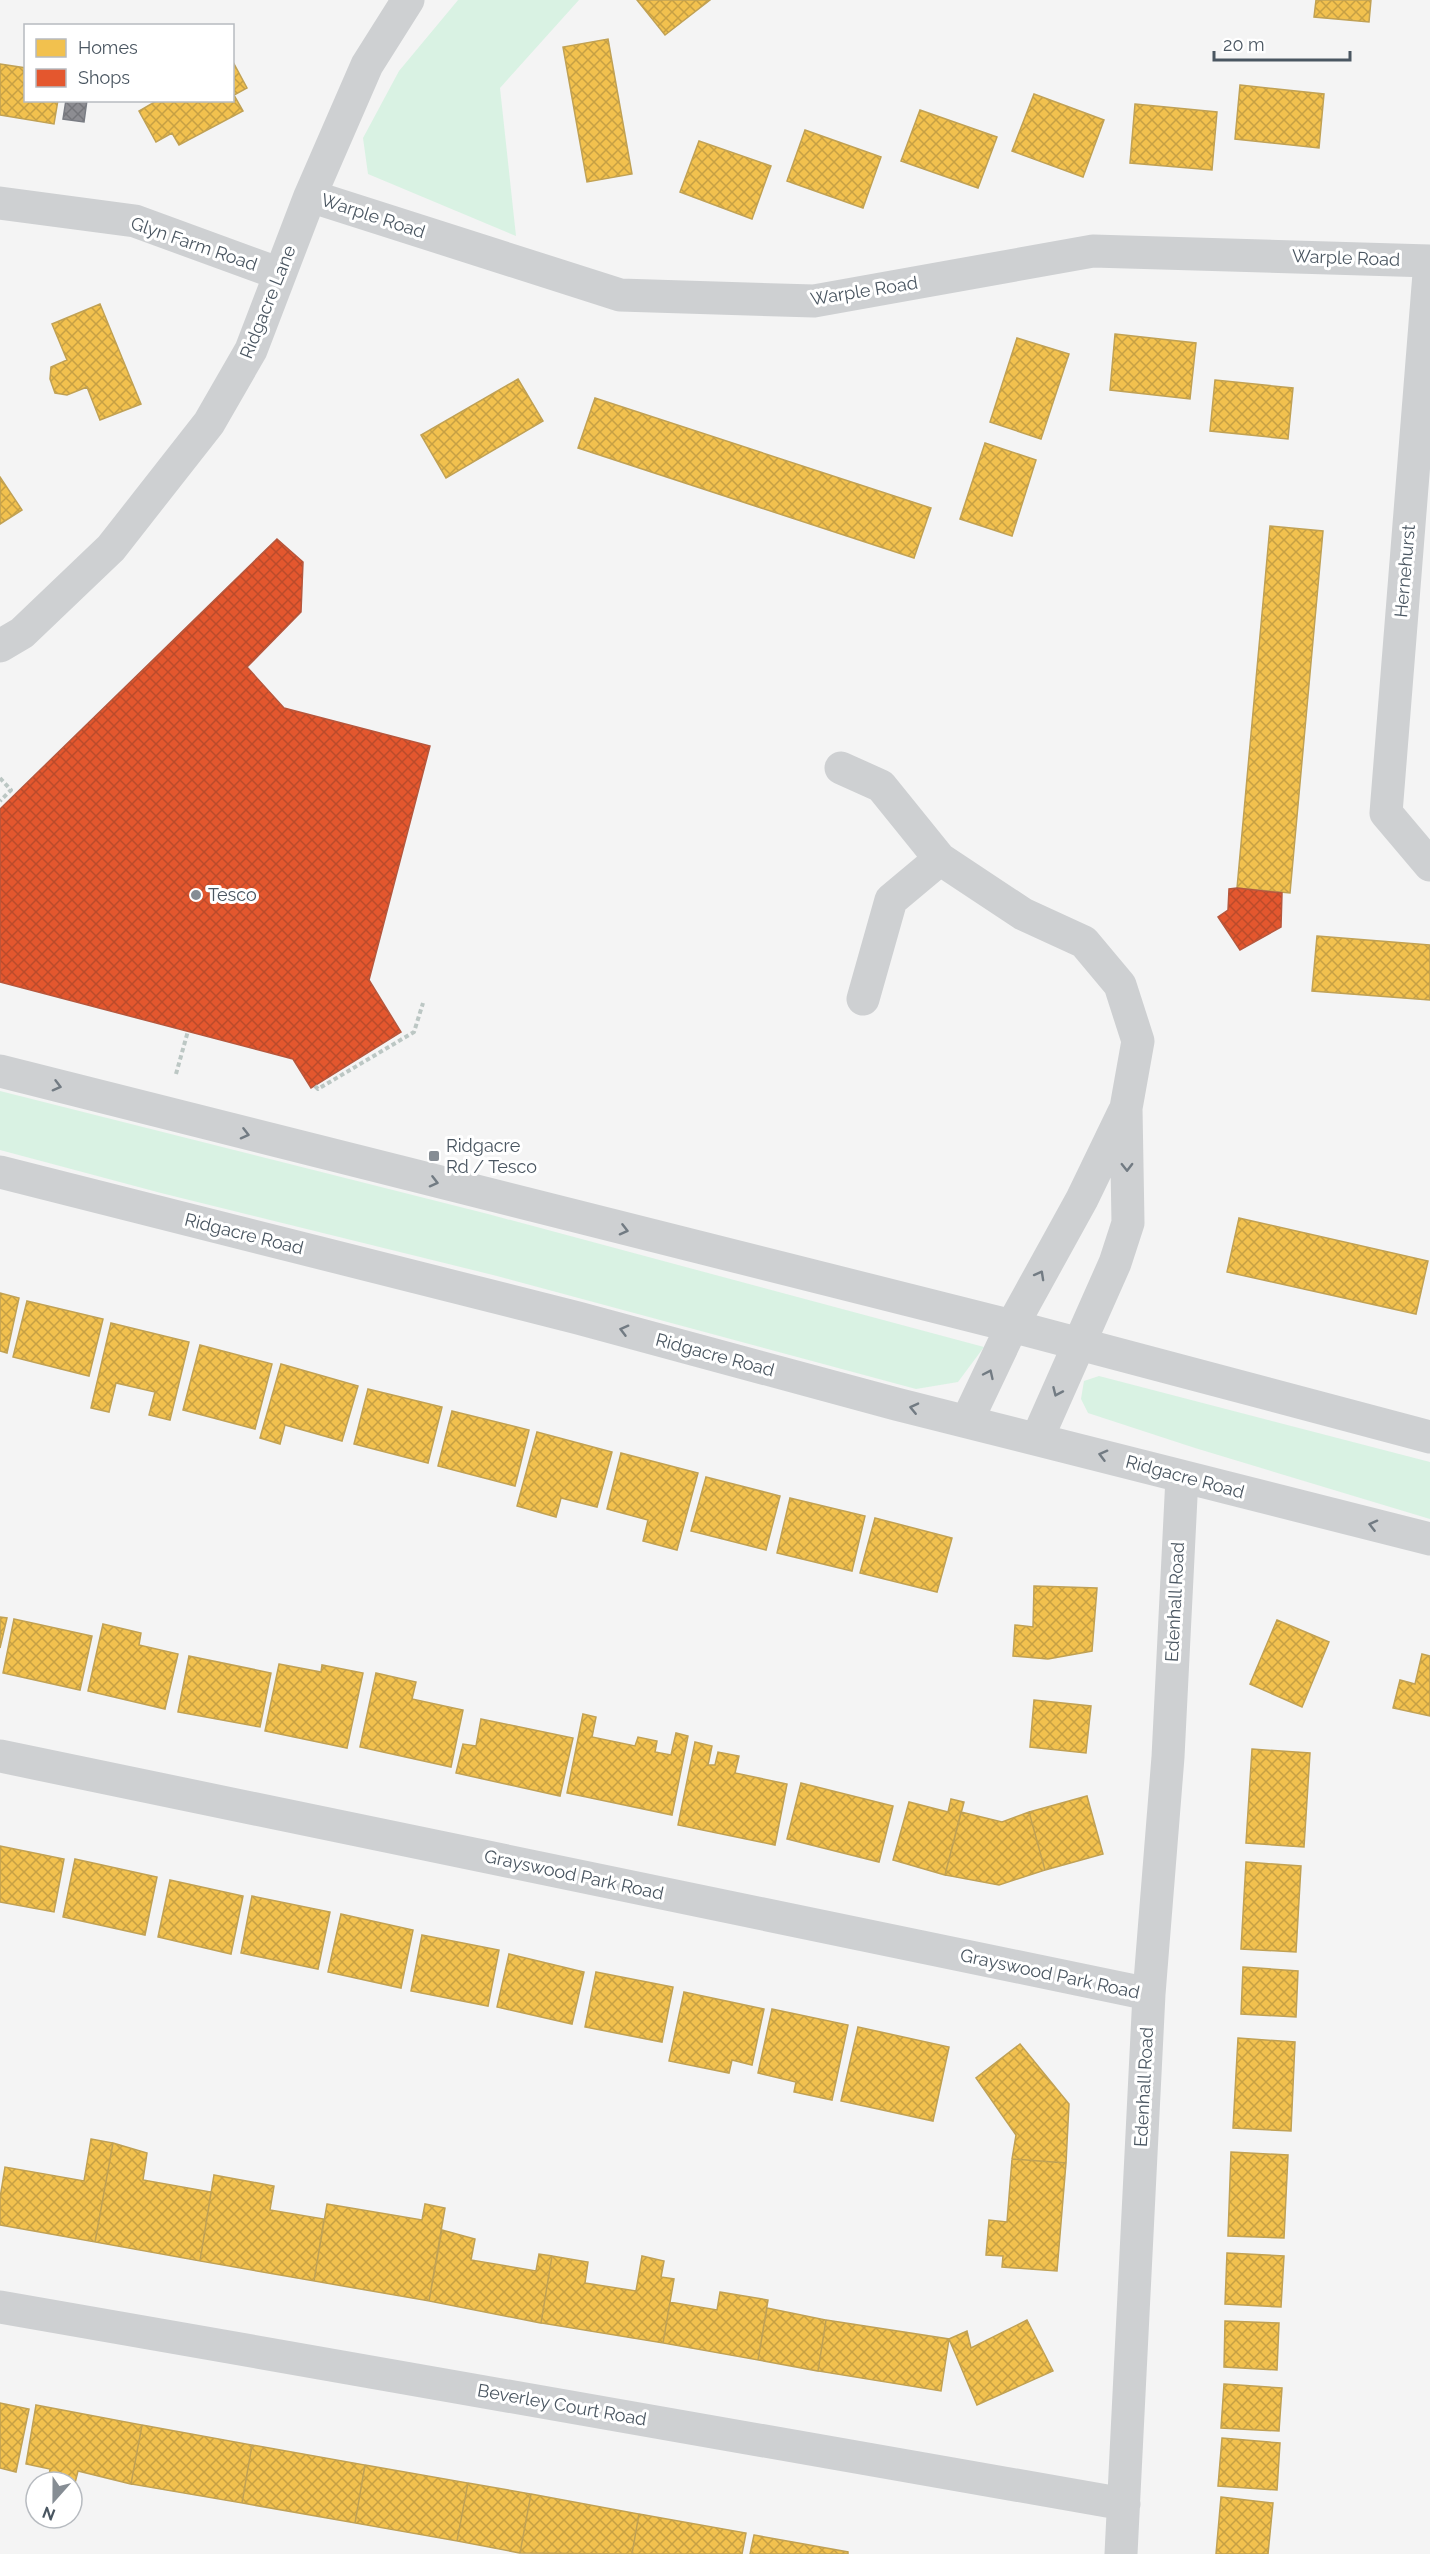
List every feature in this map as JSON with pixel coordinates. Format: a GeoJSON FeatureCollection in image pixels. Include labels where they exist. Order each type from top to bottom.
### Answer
{"type":"FeatureCollection","features":[{"type":"Feature","properties":{"kind":"street"},"geometry":{"type":"LineString","coordinates":[[386,33],[391,0]]}},
{"type":"Feature","properties":{"kind":"street","name":"Ridgacre Lane"},"geometry":{"type":"LineString","coordinates":[[0,646],[22,633],[111,548],[209,423],[251,351],[310,196],[367,65],[408,0]]}},
{"type":"Feature","properties":{"kind":"street","name":"Warple Road"},"geometry":{"type":"LineString","coordinates":[[310,196],[620,295],[814,301],[1093,251],[1430,261]]}},
{"type":"Feature","properties":{"kind":"street","name":"Glyn Farm Road"},"geometry":{"type":"LineString","coordinates":[[0,202],[135,221],[280,274]]}},
{"type":"Feature","properties":{"kind":"street","name":"Hernehurst"},"geometry":{"type":"LineString","coordinates":[[1430,261],[1386,813],[1430,865]]}},
{"type":"Feature","properties":{"kind":"street"},"geometry":{"type":"LineString","coordinates":[[841,768],[881,786],[940,860],[1023,914],[1084,942],[1120,985],[1138,1041],[1126,1108],[1128,1223],[1115,1263],[1037,1439]]}},
{"type":"Feature","properties":{"kind":"street"},"geometry":{"type":"LineString","coordinates":[[863,999],[891,900],[940,860]]}},
{"type":"Feature","properties":{"kind":"street"},"geometry":{"type":"LineString","coordinates":[[0,1071],[1012,1326],[1078,1346],[1430,1437]]}},
{"type":"Feature","properties":{"kind":"street"},"geometry":{"type":"LineString","coordinates":[[967,1421],[1012,1326],[1082,1199],[1126,1108]]}},
{"type":"Feature","properties":{"kind":"street","name":"Ridgacre Road"},"geometry":{"type":"LineString","coordinates":[[0,1172],[578,1318],[884,1401],[1430,1539]]}},
{"type":"Feature","properties":{"kind":"street","name":"Edenhall Road"},"geometry":{"type":"LineString","coordinates":[[1120,2554],[1149,1994],[1168,1757],[1182,1477]]}},
{"type":"Feature","properties":{"kind":"street","name":"Grayswood Park Road"},"geometry":{"type":"LineString","coordinates":[[0,1756],[1149,1994]]}},
{"type":"Feature","properties":{"kind":"street","name":"Beverley Court Road"},"geometry":{"type":"LineString","coordinates":[[0,2307],[1124,2504]]}},
{"type":"Feature","properties":{"kind":"path"},"geometry":{"type":"LineString","coordinates":[[0,778],[10,790],[0,801]]}},
{"type":"Feature","properties":{"kind":"path"},"geometry":{"type":"LineString","coordinates":[[315,1086],[318,1089],[414,1032],[423,1002]]}},
{"type":"Feature","properties":{"kind":"green space"},"geometry":{"type":"Polygon","coordinates":[[[458,0],[579,0],[500,88],[516,236],[368,174],[363,138],[399,71],[458,0]]]}},
{"type":"Feature","properties":{"kind":"green space"},"geometry":{"type":"Polygon","coordinates":[[[0,1091],[488,1214],[984,1347],[958,1382],[916,1389],[493,1275],[161,1193],[0,1150],[0,1091]]]}},
{"type":"Feature","properties":{"kind":"green space"},"geometry":{"type":"Polygon","coordinates":[[[1099,1376],[1430,1462],[1430,1519],[1088,1413],[1081,1399],[1084,1381],[1099,1376]]]}},
{"type":"Feature","properties":{"kind":"building: Homes"},"geometry":{"type":"Polygon","coordinates":[[[637,0],[710,0],[665,35],[637,0]]]}},
{"type":"Feature","properties":{"kind":"building: Homes"},"geometry":{"type":"Polygon","coordinates":[[[1316,0],[1371,0],[1369,22],[1314,17],[1316,0]]]}},
{"type":"Feature","properties":{"kind":"building: Homes"},"geometry":{"type":"Polygon","coordinates":[[[608,39],[632,174],[587,182],[563,47],[608,39]]]}},
{"type":"Feature","properties":{"kind":"building: Homes"},"geometry":{"type":"Polygon","coordinates":[[[0,64],[24,68],[24,102],[58,102],[54,124],[0,115],[0,64]]]}},
{"type":"Feature","properties":{"kind":"building: Homes"},"geometry":{"type":"Polygon","coordinates":[[[234,64],[247,88],[234,95],[234,64]]]}},
{"type":"Feature","properties":{"kind":"building: Homes"},"geometry":{"type":"Polygon","coordinates":[[[1240,85],[1324,94],[1319,148],[1235,139],[1240,85]]]}},
{"type":"Feature","properties":{"kind":"building: Homes"},"geometry":{"type":"Polygon","coordinates":[[[1034,94],[1104,120],[1083,177],[1012,151],[1034,94]]]}},
{"type":"Feature","properties":{"kind":"building: Homes"},"geometry":{"type":"Polygon","coordinates":[[[234,95],[243,111],[179,145],[172,133],[156,142],[139,111],[155,102],[234,102],[234,95]]]}},
{"type":"Feature","properties":{"kind":"building: Homes"},"geometry":{"type":"Polygon","coordinates":[[[1135,104],[1217,112],[1212,170],[1130,163],[1135,104]]]}},
{"type":"Feature","properties":{"kind":"building: Homes"},"geometry":{"type":"Polygon","coordinates":[[[920,110],[997,137],[978,188],[901,161],[920,110]]]}},
{"type":"Feature","properties":{"kind":"building: Homes"},"geometry":{"type":"Polygon","coordinates":[[[805,130],[881,157],[863,208],[787,181],[805,130]]]}},
{"type":"Feature","properties":{"kind":"building: Homes"},"geometry":{"type":"Polygon","coordinates":[[[699,141],[771,166],[752,219],[680,192],[699,141]]]}},
{"type":"Feature","properties":{"kind":"building: Homes"},"geometry":{"type":"Polygon","coordinates":[[[100,304],[141,404],[100,420],[87,387],[67,395],[55,393],[50,379],[51,367],[67,360],[52,324],[100,304]]]}},
{"type":"Feature","properties":{"kind":"building: Homes"},"geometry":{"type":"Polygon","coordinates":[[[1115,334],[1196,343],[1190,399],[1110,390],[1115,334]]]}},
{"type":"Feature","properties":{"kind":"building: Homes"},"geometry":{"type":"Polygon","coordinates":[[[1017,338],[1069,354],[1041,439],[990,422],[1017,338]]]}},
{"type":"Feature","properties":{"kind":"building: Homes"},"geometry":{"type":"Polygon","coordinates":[[[518,379],[543,421],[446,478],[421,435],[518,379]]]}},
{"type":"Feature","properties":{"kind":"building: Homes"},"geometry":{"type":"Polygon","coordinates":[[[1215,380],[1293,388],[1288,439],[1210,431],[1215,380]]]}},
{"type":"Feature","properties":{"kind":"building: Homes"},"geometry":{"type":"Polygon","coordinates":[[[595,398],[931,508],[914,558],[578,448],[595,398]]]}},
{"type":"Feature","properties":{"kind":"building: Homes"},"geometry":{"type":"Polygon","coordinates":[[[985,443],[1036,460],[1012,536],[960,519],[985,443]]]}},
{"type":"Feature","properties":{"kind":"building: Homes"},"geometry":{"type":"Polygon","coordinates":[[[0,477],[22,510],[0,524],[0,477]]]}},
{"type":"Feature","properties":{"kind":"building: Homes"},"geometry":{"type":"Polygon","coordinates":[[[1270,526],[1323,531],[1290,893],[1237,888],[1270,526]]]}},
{"type":"Feature","properties":{"kind":"building: Homes"},"geometry":{"type":"Polygon","coordinates":[[[1317,936],[1430,945],[1430,1000],[1312,991],[1317,936]]]}},
{"type":"Feature","properties":{"kind":"building: Homes"},"geometry":{"type":"Polygon","coordinates":[[[1239,1218],[1428,1261],[1416,1314],[1227,1272],[1239,1218]]]}},
{"type":"Feature","properties":{"kind":"building: Homes"},"geometry":{"type":"Polygon","coordinates":[[[0,1293],[19,1298],[7,1353],[0,1351],[0,1293]]]}},
{"type":"Feature","properties":{"kind":"building: Homes"},"geometry":{"type":"Polygon","coordinates":[[[27,1301],[103,1319],[89,1376],[13,1357],[27,1301]]]}},
{"type":"Feature","properties":{"kind":"building: Homes"},"geometry":{"type":"Polygon","coordinates":[[[111,1323],[189,1342],[170,1420],[149,1415],[155,1392],[116,1383],[109,1412],[91,1408],[111,1323]]]}},
{"type":"Feature","properties":{"kind":"building: Homes"},"geometry":{"type":"Polygon","coordinates":[[[200,1345],[272,1364],[255,1429],[183,1410],[200,1345]]]}},
{"type":"Feature","properties":{"kind":"building: Homes"},"geometry":{"type":"Polygon","coordinates":[[[281,1364],[358,1386],[342,1441],[285,1425],[280,1444],[260,1438],[281,1364]]]}},
{"type":"Feature","properties":{"kind":"building: Homes"},"geometry":{"type":"Polygon","coordinates":[[[368,1389],[442,1407],[428,1463],[354,1444],[368,1389]]]}},
{"type":"Feature","properties":{"kind":"building: Homes"},"geometry":{"type":"Polygon","coordinates":[[[452,1411],[529,1430],[515,1486],[438,1466],[452,1411]]]}},
{"type":"Feature","properties":{"kind":"building: Homes"},"geometry":{"type":"Polygon","coordinates":[[[537,1432],[612,1452],[597,1507],[561,1498],[556,1517],[517,1506],[537,1432]]]}},
{"type":"Feature","properties":{"kind":"building: Homes"},"geometry":{"type":"Polygon","coordinates":[[[621,1453],[698,1473],[677,1550],[643,1541],[648,1520],[607,1509],[621,1453]]]}},
{"type":"Feature","properties":{"kind":"building: Homes"},"geometry":{"type":"Polygon","coordinates":[[[706,1477],[780,1496],[766,1550],[691,1531],[706,1477]]]}},
{"type":"Feature","properties":{"kind":"building: Homes"},"geometry":{"type":"Polygon","coordinates":[[[790,1498],[865,1516],[852,1571],[777,1553],[790,1498]]]}},
{"type":"Feature","properties":{"kind":"building: Homes"},"geometry":{"type":"Polygon","coordinates":[[[875,1518],[952,1538],[937,1592],[860,1573],[875,1518]]]}},
{"type":"Feature","properties":{"kind":"building: Homes"},"geometry":{"type":"Polygon","coordinates":[[[1034,1586],[1097,1588],[1092,1651],[1048,1659],[1013,1656],[1015,1625],[1033,1627],[1034,1586]]]}},
{"type":"Feature","properties":{"kind":"building: Homes"},"geometry":{"type":"Polygon","coordinates":[[[0,1617],[7,1618],[0,1648],[0,1617]]]}},
{"type":"Feature","properties":{"kind":"building: Homes"},"geometry":{"type":"Polygon","coordinates":[[[14,1619],[92,1636],[80,1690],[3,1673],[14,1619]]]}},
{"type":"Feature","properties":{"kind":"building: Homes"},"geometry":{"type":"Polygon","coordinates":[[[1277,1620],[1329,1642],[1302,1707],[1250,1684],[1277,1620]]]}},
{"type":"Feature","properties":{"kind":"building: Homes"},"geometry":{"type":"Polygon","coordinates":[[[103,1624],[141,1633],[139,1645],[178,1654],[165,1709],[88,1691],[103,1624]]]}},
{"type":"Feature","properties":{"kind":"building: Homes"},"geometry":{"type":"Polygon","coordinates":[[[1422,1654],[1430,1656],[1430,1716],[1393,1708],[1400,1680],[1415,1684],[1422,1654]]]}},
{"type":"Feature","properties":{"kind":"building: Homes"},"geometry":{"type":"Polygon","coordinates":[[[189,1656],[271,1673],[260,1727],[178,1712],[189,1656]]]}},
{"type":"Feature","properties":{"kind":"building: Homes"},"geometry":{"type":"Polygon","coordinates":[[[279,1664],[321,1672],[322,1665],[363,1673],[347,1748],[265,1731],[279,1664]]]}},
{"type":"Feature","properties":{"kind":"building: Homes"},"geometry":{"type":"Polygon","coordinates":[[[376,1673],[416,1682],[412,1699],[463,1710],[451,1767],[360,1747],[376,1673]]]}},
{"type":"Feature","properties":{"kind":"building: Homes"},"geometry":{"type":"Polygon","coordinates":[[[1034,1700],[1091,1706],[1086,1753],[1030,1747],[1034,1700]]]}},
{"type":"Feature","properties":{"kind":"building: Homes"},"geometry":{"type":"Polygon","coordinates":[[[583,1714],[596,1717],[592,1737],[635,1746],[638,1737],[657,1741],[655,1752],[671,1755],[676,1733],[688,1736],[672,1815],[567,1793],[583,1714]]]}},
{"type":"Feature","properties":{"kind":"building: Homes"},"geometry":{"type":"Polygon","coordinates":[[[481,1719],[573,1738],[560,1796],[456,1773],[463,1744],[476,1746],[481,1719]]]}},
{"type":"Feature","properties":{"kind":"building: Homes"},"geometry":{"type":"Polygon","coordinates":[[[695,1742],[712,1746],[708,1765],[715,1765],[718,1752],[739,1756],[735,1773],[787,1784],[775,1845],[678,1825],[695,1742]]]}},
{"type":"Feature","properties":{"kind":"building: Homes"},"geometry":{"type":"Polygon","coordinates":[[[1252,1749],[1310,1753],[1304,1847],[1246,1843],[1252,1749]]]}},
{"type":"Feature","properties":{"kind":"building: Homes"},"geometry":{"type":"Polygon","coordinates":[[[801,1783],[893,1806],[879,1862],[787,1839],[801,1783]]]}},
{"type":"Feature","properties":{"kind":"building: Homes"},"geometry":{"type":"Polygon","coordinates":[[[1087,1796],[1103,1854],[1045,1870],[1029,1812],[1087,1796]]]}},
{"type":"Feature","properties":{"kind":"building: Homes"},"geometry":{"type":"Polygon","coordinates":[[[951,1799],[964,1802],[945,1875],[893,1860],[909,1802],[948,1812],[951,1799]]]}},
{"type":"Feature","properties":{"kind":"building: Homes"},"geometry":{"type":"Polygon","coordinates":[[[961,1812],[1002,1822],[1029,1812],[1045,1870],[999,1885],[945,1875],[961,1812]]]}},
{"type":"Feature","properties":{"kind":"building: Homes"},"geometry":{"type":"Polygon","coordinates":[[[0,1846],[64,1859],[54,1912],[0,1902],[0,1846]]]}},
{"type":"Feature","properties":{"kind":"building: Homes"},"geometry":{"type":"Polygon","coordinates":[[[75,1859],[157,1877],[145,1935],[63,1917],[75,1859]]]}},
{"type":"Feature","properties":{"kind":"building: Homes"},"geometry":{"type":"Polygon","coordinates":[[[1246,1862],[1301,1866],[1296,1952],[1241,1949],[1246,1862]]]}},
{"type":"Feature","properties":{"kind":"building: Homes"},"geometry":{"type":"Polygon","coordinates":[[[170,1880],[243,1896],[231,1954],[158,1937],[170,1880]]]}},
{"type":"Feature","properties":{"kind":"building: Homes"},"geometry":{"type":"Polygon","coordinates":[[[252,1896],[330,1912],[318,1969],[241,1953],[252,1896]]]}},
{"type":"Feature","properties":{"kind":"building: Homes"},"geometry":{"type":"Polygon","coordinates":[[[341,1914],[413,1930],[401,1988],[328,1972],[341,1914]]]}},
{"type":"Feature","properties":{"kind":"building: Homes"},"geometry":{"type":"Polygon","coordinates":[[[422,1935],[499,1950],[488,2006],[411,1991],[422,1935]]]}},
{"type":"Feature","properties":{"kind":"building: Homes"},"geometry":{"type":"Polygon","coordinates":[[[509,1954],[584,1972],[572,2024],[497,2007],[509,1954]]]}},
{"type":"Feature","properties":{"kind":"building: Homes"},"geometry":{"type":"Polygon","coordinates":[[[1243,1967],[1298,1971],[1296,2017],[1241,2014],[1243,1967]]]}},
{"type":"Feature","properties":{"kind":"building: Homes"},"geometry":{"type":"Polygon","coordinates":[[[596,1972],[673,1987],[662,2042],[585,2027],[596,1972]]]}},
{"type":"Feature","properties":{"kind":"building: Homes"},"geometry":{"type":"Polygon","coordinates":[[[684,1992],[764,2009],[752,2065],[732,2060],[729,2073],[669,2061],[684,1992]]]}},
{"type":"Feature","properties":{"kind":"building: Homes"},"geometry":{"type":"Polygon","coordinates":[[[772,2009],[848,2025],[832,2100],[794,2092],[796,2082],[758,2073],[772,2009]]]}},
{"type":"Feature","properties":{"kind":"building: Homes"},"geometry":{"type":"Polygon","coordinates":[[[858,2027],[949,2047],[933,2121],[841,2101],[858,2027]]]}},
{"type":"Feature","properties":{"kind":"building: Homes"},"geometry":{"type":"Polygon","coordinates":[[[1238,2038],[1295,2042],[1291,2131],[1233,2128],[1238,2038]]]}},
{"type":"Feature","properties":{"kind":"building: Homes"},"geometry":{"type":"Polygon","coordinates":[[[1020,2044],[1069,2104],[1066,2163],[1012,2159],[1016,2135],[976,2078],[1020,2044]]]}},
{"type":"Feature","properties":{"kind":"building: Homes"},"geometry":{"type":"Polygon","coordinates":[[[91,2139],[113,2143],[95,2242],[0,2225],[0,2198],[5,2167],[84,2181],[91,2139]]]}},
{"type":"Feature","properties":{"kind":"building: Homes"},"geometry":{"type":"Polygon","coordinates":[[[113,2143],[147,2153],[143,2180],[211,2192],[200,2261],[95,2242],[113,2143]]]}},
{"type":"Feature","properties":{"kind":"building: Homes"},"geometry":{"type":"Polygon","coordinates":[[[1231,2152],[1288,2155],[1284,2238],[1228,2236],[1231,2152]]]}},
{"type":"Feature","properties":{"kind":"building: Homes"},"geometry":{"type":"Polygon","coordinates":[[[1012,2159],[1066,2163],[1057,2271],[1002,2267],[1003,2256],[986,2255],[989,2220],[1007,2222],[1012,2159]]]}},
{"type":"Feature","properties":{"kind":"building: Homes"},"geometry":{"type":"Polygon","coordinates":[[[214,2175],[274,2186],[270,2210],[324,2219],[314,2281],[200,2261],[214,2175]]]}},
{"type":"Feature","properties":{"kind":"building: Homes"},"geometry":{"type":"Polygon","coordinates":[[[327,2204],[422,2220],[425,2204],[445,2208],[429,2301],[314,2281],[327,2204]]]}},
{"type":"Feature","properties":{"kind":"building: Homes"},"geometry":{"type":"Polygon","coordinates":[[[442,2230],[475,2239],[471,2260],[536,2271],[539,2254],[552,2256],[541,2323],[429,2301],[442,2230]]]}},
{"type":"Feature","properties":{"kind":"building: Homes"},"geometry":{"type":"Polygon","coordinates":[[[1227,2253],[1284,2256],[1281,2307],[1225,2304],[1227,2253]]]}},
{"type":"Feature","properties":{"kind":"building: Homes"},"geometry":{"type":"Polygon","coordinates":[[[552,2256],[588,2262],[585,2283],[636,2291],[642,2256],[664,2261],[661,2277],[674,2279],[663,2343],[541,2323],[552,2256]]]}},
{"type":"Feature","properties":{"kind":"building: Homes"},"geometry":{"type":"Polygon","coordinates":[[[720,2292],[768,2300],[758,2360],[663,2343],[670,2302],[717,2310],[720,2292]]]}},
{"type":"Feature","properties":{"kind":"building: Homes"},"geometry":{"type":"Polygon","coordinates":[[[767,2308],[826,2320],[818,2371],[758,2360],[767,2308]]]}},
{"type":"Feature","properties":{"kind":"building: Homes"},"geometry":{"type":"Polygon","coordinates":[[[826,2320],[949,2339],[941,2391],[818,2371],[826,2320]]]}},
{"type":"Feature","properties":{"kind":"building: Homes"},"geometry":{"type":"Polygon","coordinates":[[[1027,2320],[1053,2371],[977,2405],[949,2339],[967,2331],[971,2348],[1027,2320]]]}},
{"type":"Feature","properties":{"kind":"building: Homes"},"geometry":{"type":"Polygon","coordinates":[[[1225,2321],[1279,2323],[1277,2370],[1224,2367],[1225,2321]]]}},
{"type":"Feature","properties":{"kind":"building: Homes"},"geometry":{"type":"Polygon","coordinates":[[[1224,2384],[1282,2388],[1279,2431],[1221,2428],[1224,2384]]]}},
{"type":"Feature","properties":{"kind":"building: Homes"},"geometry":{"type":"Polygon","coordinates":[[[0,2403],[29,2409],[16,2472],[0,2468],[0,2403]]]}},
{"type":"Feature","properties":{"kind":"building: Homes"},"geometry":{"type":"Polygon","coordinates":[[[36,2405],[142,2425],[131,2484],[84,2472],[84,2470],[50,2470],[26,2464],[36,2405]]]}},
{"type":"Feature","properties":{"kind":"building: Homes"},"geometry":{"type":"Polygon","coordinates":[[[142,2425],[252,2445],[242,2503],[131,2484],[142,2425]]]}},
{"type":"Feature","properties":{"kind":"building: Homes"},"geometry":{"type":"Polygon","coordinates":[[[1222,2438],[1280,2443],[1277,2490],[1218,2486],[1222,2438]]]}},
{"type":"Feature","properties":{"kind":"building: Homes"},"geometry":{"type":"Polygon","coordinates":[[[252,2445],[365,2465],[355,2523],[242,2503],[252,2445]]]}},
{"type":"Feature","properties":{"kind":"building: Homes"},"geometry":{"type":"Polygon","coordinates":[[[365,2465],[468,2483],[457,2541],[355,2523],[365,2465]]]}},
{"type":"Feature","properties":{"kind":"building: Homes"},"geometry":{"type":"Polygon","coordinates":[[[468,2483],[531,2494],[520,2553],[457,2541],[468,2483]]]}},
{"type":"Feature","properties":{"kind":"building: Homes"},"geometry":{"type":"Polygon","coordinates":[[[531,2494],[639,2514],[632,2554],[520,2553],[531,2494]]]}},
{"type":"Feature","properties":{"kind":"building: Homes"},"geometry":{"type":"Polygon","coordinates":[[[1221,2497],[1273,2503],[1268,2554],[1216,2554],[1221,2497]]]}},
{"type":"Feature","properties":{"kind":"building: Homes"},"geometry":{"type":"Polygon","coordinates":[[[639,2514],[746,2533],[742,2554],[632,2554],[639,2514]]]}},
{"type":"Feature","properties":{"kind":"building: Homes"},"geometry":{"type":"Polygon","coordinates":[[[754,2535],[848,2552],[848,2554],[750,2554],[754,2535]]]}},
{"type":"Feature","properties":{"kind":"building: Shops","name":"Tesco"},"geometry":{"type":"Polygon","coordinates":[[[277,539],[303,562],[301,612],[247,667],[284,708],[430,746],[369,980],[401,1032],[311,1088],[293,1059],[0,982],[0,809],[277,539]]]}},
{"type":"Feature","properties":{"kind":"building: Shops"},"geometry":{"type":"Polygon","coordinates":[[[1229,889],[1282,893],[1281,927],[1240,950],[1218,917],[1228,910],[1229,889]]]}},
{"type":"Feature","properties":{"kind":"building: Industry"},"geometry":{"type":"Polygon","coordinates":[[[66,102],[87,102],[84,122],[63,119],[66,102]]]}},
{"type":"Feature","properties":{"kind":"place","name":"Tesco"},"geometry":{"type":"Point","coordinates":[196,895]}},
{"type":"Feature","properties":{"kind":"place","name":"Ridgacre Rd / Tesco"},"geometry":{"type":"Point","coordinates":[434,1156]}}]}
